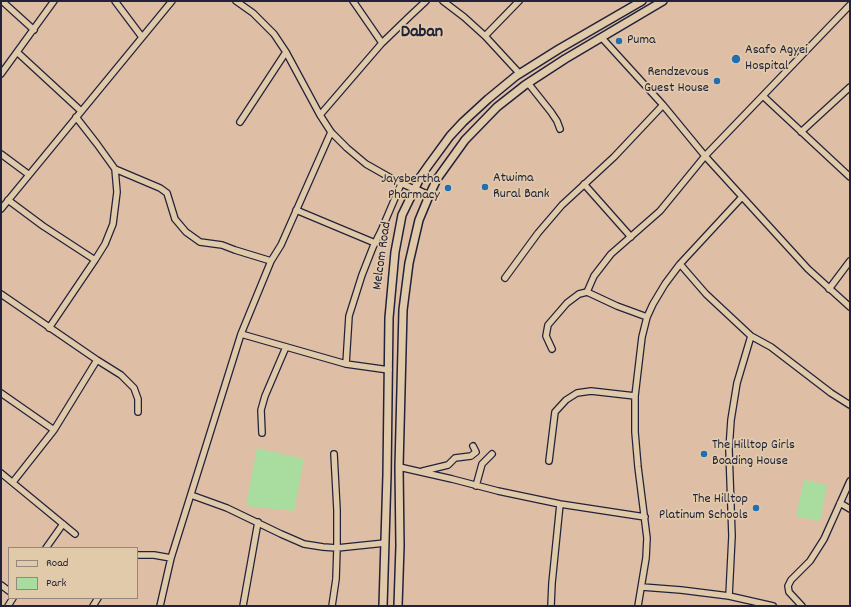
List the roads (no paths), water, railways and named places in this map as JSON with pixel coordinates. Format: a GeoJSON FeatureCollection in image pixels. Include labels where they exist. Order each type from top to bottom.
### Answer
{"type":"FeatureCollection","features":[{"type":"Feature","properties":{"kind":"main road","name":"Melcom Road"},"geometry":{"type":"LineString","coordinates":[[383,606],[389,318],[395,252],[402,215],[414,189],[428,166],[450,136],[488,99],[520,74],[559,48],[642,1]]}},
{"type":"Feature","properties":{"kind":"main road"},"geometry":{"type":"LineString","coordinates":[[398,606],[400,546],[399,467],[403,310],[409,263],[419,220],[429,196],[437,179],[465,140],[497,107],[528,83],[565,59],[663,1]]}},
{"type":"Feature","properties":{"kind":"main road"},"geometry":{"type":"LineString","coordinates":[[596,28],[602,38]]}},
{"type":"Feature","properties":{"kind":"main road"},"geometry":{"type":"LineString","coordinates":[[414,189],[429,196]]}},
{"type":"Feature","properties":{"kind":"street"},"geometry":{"type":"LineString","coordinates":[[2,1],[34,30]]}},
{"type":"Feature","properties":{"kind":"street"},"geometry":{"type":"LineString","coordinates":[[1,74],[54,1]]}},
{"type":"Feature","properties":{"kind":"street"},"geometry":{"type":"LineString","coordinates":[[115,1],[142,37]]}},
{"type":"Feature","properties":{"kind":"street"},"geometry":{"type":"LineString","coordinates":[[1,209],[28,174],[172,1]]}},
{"type":"Feature","properties":{"kind":"street"},"geometry":{"type":"LineString","coordinates":[[236,1],[254,13],[274,34],[286,52],[320,115],[331,132],[366,164],[401,184],[414,189]]}},
{"type":"Feature","properties":{"kind":"street"},"geometry":{"type":"LineString","coordinates":[[353,1],[382,43]]}},
{"type":"Feature","properties":{"kind":"street"},"geometry":{"type":"LineString","coordinates":[[320,115],[382,43],[410,14],[426,1]]}},
{"type":"Feature","properties":{"kind":"street"},"geometry":{"type":"LineString","coordinates":[[443,1],[464,16],[485,36],[520,74]]}},
{"type":"Feature","properties":{"kind":"street"},"geometry":{"type":"LineString","coordinates":[[485,36],[519,1]]}},
{"type":"Feature","properties":{"kind":"street"},"geometry":{"type":"LineString","coordinates":[[587,292],[594,276],[611,254],[663,208],[705,156],[850,5]]}},
{"type":"Feature","properties":{"kind":"street"},"geometry":{"type":"LineString","coordinates":[[602,38],[663,105],[705,156],[808,269],[850,307]]}},
{"type":"Feature","properties":{"kind":"street"},"geometry":{"type":"LineString","coordinates":[[17,52],[81,111]]}},
{"type":"Feature","properties":{"kind":"street"},"geometry":{"type":"LineString","coordinates":[[240,122],[286,52]]}},
{"type":"Feature","properties":{"kind":"street"},"geometry":{"type":"LineString","coordinates":[[528,83],[551,112],[560,129]]}},
{"type":"Feature","properties":{"kind":"street"},"geometry":{"type":"LineString","coordinates":[[801,132],[849,90]]}},
{"type":"Feature","properties":{"kind":"street"},"geometry":{"type":"LineString","coordinates":[[763,96],[850,177]]}},
{"type":"Feature","properties":{"kind":"street"},"geometry":{"type":"LineString","coordinates":[[505,278],[550,219],[571,195],[614,157],[663,105]]}},
{"type":"Feature","properties":{"kind":"street"},"geometry":{"type":"LineString","coordinates":[[49,328],[105,244],[113,224],[117,192],[115,169],[76,117]]}},
{"type":"Feature","properties":{"kind":"street"},"geometry":{"type":"LineString","coordinates":[[160,606],[171,558],[241,334],[271,261],[281,245],[331,132]]}},
{"type":"Feature","properties":{"kind":"street"},"geometry":{"type":"LineString","coordinates":[[1,154],[28,174]]}},
{"type":"Feature","properties":{"kind":"street"},"geometry":{"type":"LineString","coordinates":[[115,169],[160,188],[167,193],[175,218],[186,232],[200,242],[222,245],[271,261]]}},
{"type":"Feature","properties":{"kind":"street"},"geometry":{"type":"LineString","coordinates":[[346,364],[350,316],[362,275],[401,184]]}},
{"type":"Feature","properties":{"kind":"street"},"geometry":{"type":"LineString","coordinates":[[584,184],[631,237]]}},
{"type":"Feature","properties":{"kind":"street"},"geometry":{"type":"LineString","coordinates":[[638,606],[647,549],[635,432],[634,396],[642,337],[647,317],[665,284],[680,264],[742,197]]}},
{"type":"Feature","properties":{"kind":"street"},"geometry":{"type":"LineString","coordinates":[[8,200],[43,226],[95,260]]}},
{"type":"Feature","properties":{"kind":"street"},"geometry":{"type":"LineString","coordinates":[[296,210],[375,243]]}},
{"type":"Feature","properties":{"kind":"street"},"geometry":{"type":"LineString","coordinates":[[829,289],[850,261]]}},
{"type":"Feature","properties":{"kind":"street"},"geometry":{"type":"LineString","coordinates":[[680,264],[706,294],[751,336],[771,347],[818,383],[850,405]]}},
{"type":"Feature","properties":{"kind":"street"},"geometry":{"type":"LineString","coordinates":[[552,349],[546,336],[548,325],[567,303],[579,294],[587,292],[617,306],[647,317]]}},
{"type":"Feature","properties":{"kind":"street"},"geometry":{"type":"LineString","coordinates":[[1,294],[49,328],[121,375],[134,388],[138,399],[138,412]]}},
{"type":"Feature","properties":{"kind":"street"},"geometry":{"type":"LineString","coordinates":[[241,334],[346,364],[388,370]]}},
{"type":"Feature","properties":{"kind":"street"},"geometry":{"type":"LineString","coordinates":[[729,596],[732,536],[729,450],[731,420],[738,384],[751,336]]}},
{"type":"Feature","properties":{"kind":"street"},"geometry":{"type":"LineString","coordinates":[[262,433],[262,410],[265,396],[286,347]]}},
{"type":"Feature","properties":{"kind":"street"},"geometry":{"type":"LineString","coordinates":[[13,482],[54,430],[97,360]]}},
{"type":"Feature","properties":{"kind":"street"},"geometry":{"type":"LineString","coordinates":[[549,461],[556,412],[566,400],[578,393],[591,391],[634,396]]}},
{"type":"Feature","properties":{"kind":"street"},"geometry":{"type":"LineString","coordinates":[[1,393],[54,430]]}},
{"type":"Feature","properties":{"kind":"street"},"geometry":{"type":"LineString","coordinates":[[421,472],[448,465],[455,458],[471,456],[476,452],[473,446]]}},
{"type":"Feature","properties":{"kind":"street"},"geometry":{"type":"LineString","coordinates":[[332,606],[336,579],[337,548],[337,510],[334,454]]}},
{"type":"Feature","properties":{"kind":"street"},"geometry":{"type":"LineString","coordinates":[[476,486],[482,464],[492,454]]}},
{"type":"Feature","properties":{"kind":"street"},"geometry":{"type":"LineString","coordinates":[[399,467],[476,486],[560,504],[644,517]]}},
{"type":"Feature","properties":{"kind":"street"},"geometry":{"type":"LineString","coordinates":[[1,473],[75,534]]}},
{"type":"Feature","properties":{"kind":"street"},"geometry":{"type":"LineString","coordinates":[[802,606],[789,592],[788,586],[791,580],[810,561],[824,539],[850,481]]}},
{"type":"Feature","properties":{"kind":"street"},"geometry":{"type":"LineString","coordinates":[[191,495],[227,508],[304,544],[337,548],[385,543]]}},
{"type":"Feature","properties":{"kind":"street"},"geometry":{"type":"LineString","coordinates":[[840,503],[850,508]]}},
{"type":"Feature","properties":{"kind":"street"},"geometry":{"type":"LineString","coordinates":[[551,606],[560,504]]}},
{"type":"Feature","properties":{"kind":"street"},"geometry":{"type":"LineString","coordinates":[[243,606],[258,522]]}},
{"type":"Feature","properties":{"kind":"street"},"geometry":{"type":"LineString","coordinates":[[47,547],[62,524]]}},
{"type":"Feature","properties":{"kind":"street"},"geometry":{"type":"LineString","coordinates":[[138,555],[154,555],[171,558]]}},
{"type":"Feature","properties":{"kind":"street"},"geometry":{"type":"LineString","coordinates":[[642,587],[729,596],[773,606]]}},
{"type":"Feature","properties":{"kind":"place","name":"Puma"},"geometry":{"type":"Point","coordinates":[619,41]}},
{"type":"Feature","properties":{"kind":"place","name":"Asafo Agyei Hospital"},"geometry":{"type":"Point","coordinates":[736,59]}},
{"type":"Feature","properties":{"kind":"place","name":"Rendzevous Guest House"},"geometry":{"type":"Point","coordinates":[717,81]}},
{"type":"Feature","properties":{"kind":"place","name":"Atwima Rural Bank"},"geometry":{"type":"Point","coordinates":[485,187]}},
{"type":"Feature","properties":{"kind":"place","name":"Jaysbertha Pharmacy"},"geometry":{"type":"Point","coordinates":[448,188]}},
{"type":"Feature","properties":{"kind":"place","name":"The Hilltop Girls Boading House"},"geometry":{"type":"Point","coordinates":[704,454]}},
{"type":"Feature","properties":{"kind":"place","name":"The Hilltop Platinum Schools"},"geometry":{"type":"Point","coordinates":[756,508]}},
{"type":"Feature","properties":{"kind":"district","name":"Daban"},"geometry":{"type":"Point","coordinates":[422,34]}}]}
